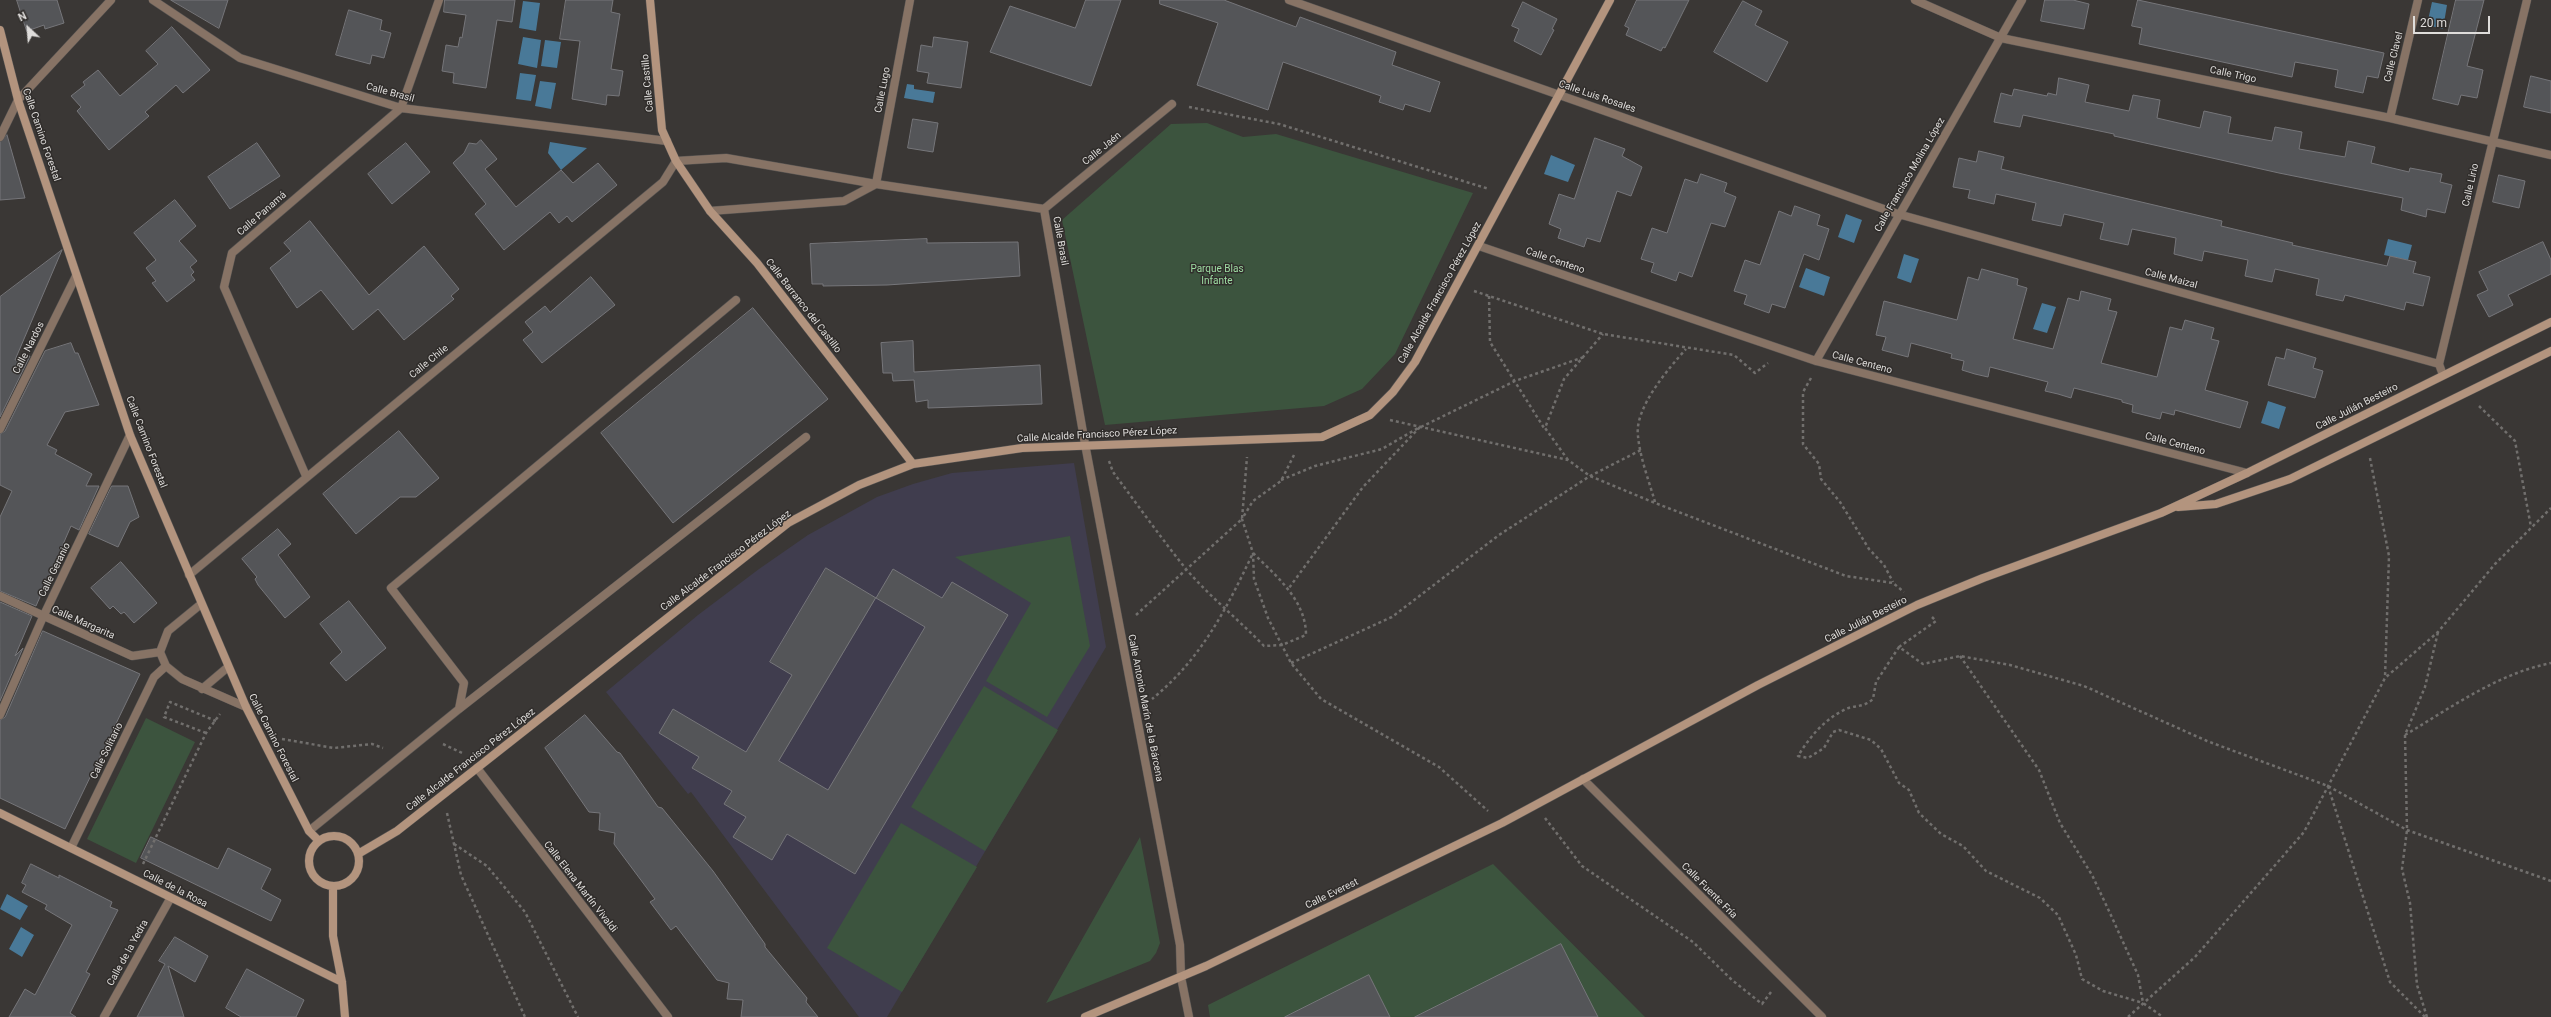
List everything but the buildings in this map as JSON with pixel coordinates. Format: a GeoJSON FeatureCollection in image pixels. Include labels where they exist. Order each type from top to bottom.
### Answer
{"type":"FeatureCollection","features":[{"type":"Feature","properties":{"kind":"street"},"geometry":{"type":"LineString","coordinates":[[0,137],[18,100],[111,0]]}},
{"type":"Feature","properties":{"kind":"street","name":"Calle Brasil"},"geometry":{"type":"LineString","coordinates":[[153,0],[240,58],[400,108],[667,141]]}},
{"type":"Feature","properties":{"kind":"street","name":"Calle Panamá"},"geometry":{"type":"LineString","coordinates":[[306,476],[224,287],[232,253],[400,108],[439,0]]}},
{"type":"Feature","properties":{"kind":"street","name":"Calle Castillo"},"geometry":{"type":"LineString","coordinates":[[650,0],[662,130],[676,161]]}},
{"type":"Feature","properties":{"kind":"street","name":"Calle Lugo"},"geometry":{"type":"LineString","coordinates":[[876,184],[910,0]]}},
{"type":"Feature","properties":{"kind":"street","name":"Calle Luis Rosales"},"geometry":{"type":"LineString","coordinates":[[1289,0],[1301,2],[1559,95],[1898,214]]}},
{"type":"Feature","properties":{"kind":"street","name":"Calle Alcalde Francisco Pérez López"},"geometry":{"type":"LineString","coordinates":[[358,854],[397,831],[788,523],[859,485],[913,464],[1022,448],[1103,443],[1322,437],[1370,415],[1393,392],[1415,362],[1479,246],[1504,194],[1610,0]]}},
{"type":"Feature","properties":{"kind":"street","name":"Calle Trigo"},"geometry":{"type":"LineString","coordinates":[[1915,0],[2001,38],[2390,118],[2551,155]]}},
{"type":"Feature","properties":{"kind":"street","name":"Calle Francisco Molina López"},"geometry":{"type":"LineString","coordinates":[[1816,361],[1898,214],[2022,0]]}},
{"type":"Feature","properties":{"kind":"street","name":"Calle Clavel"},"geometry":{"type":"LineString","coordinates":[[2390,118],[2418,0]]}},
{"type":"Feature","properties":{"kind":"street","name":"Calle Lirio"},"geometry":{"type":"LineString","coordinates":[[2439,364],[2527,0]]}},
{"type":"Feature","properties":{"kind":"street","name":"Calle Camino Forestal"},"geometry":{"type":"LineString","coordinates":[[0,30],[18,100],[130,435],[246,707],[309,831],[319,841]]}},
{"type":"Feature","properties":{"kind":"street","name":"Calle Jaén"},"geometry":{"type":"LineString","coordinates":[[1044,209],[1172,104]]}},
{"type":"Feature","properties":{"kind":"street","name":"Calle Brasil"},"geometry":{"type":"LineString","coordinates":[[676,161],[726,158],[876,184],[1044,209],[1085,444]]}},
{"type":"Feature","properties":{"kind":"street","name":"Calle Chile"},"geometry":{"type":"LineString","coordinates":[[189,575],[306,476],[663,182],[676,161]]}},
{"type":"Feature","properties":{"kind":"street","name":"Calle Barranco del Castillo"},"geometry":{"type":"LineString","coordinates":[[676,161],[710,211],[756,263],[913,464]]}},
{"type":"Feature","properties":{"kind":"street"},"geometry":{"type":"LineString","coordinates":[[710,211],[844,201],[876,184]]}},
{"type":"Feature","properties":{"kind":"street","name":"Calle Maizal"},"geometry":{"type":"LineString","coordinates":[[1898,214],[2439,364]]}},
{"type":"Feature","properties":{"kind":"street","name":"Calle Centeno"},"geometry":{"type":"LineString","coordinates":[[1479,246],[1816,361],[2247,473]]}},
{"type":"Feature","properties":{"kind":"street","name":"Calle Nardos"},"geometry":{"type":"LineString","coordinates":[[0,429],[76,276]]}},
{"type":"Feature","properties":{"kind":"street"},"geometry":{"type":"LineString","coordinates":[[459,709],[464,683],[391,588],[736,300]]}},
{"type":"Feature","properties":{"kind":"street","name":"Calle Julián Besteiro"},"geometry":{"type":"LineString","coordinates":[[1583,780],[1758,685],[1917,605],[1983,578],[2171,508],[2247,473],[2551,322]]}},
{"type":"Feature","properties":{"kind":"street","name":"Calle Julián Besteiro"},"geometry":{"type":"LineString","coordinates":[[2171,508],[2216,504],[2290,479],[2551,351]]}},
{"type":"Feature","properties":{"kind":"street"},"geometry":{"type":"LineString","coordinates":[[2439,364],[2443,375]]}},
{"type":"Feature","properties":{"kind":"street","name":"Calle Geranio"},"geometry":{"type":"LineString","coordinates":[[0,715],[43,617],[130,435]]}},
{"type":"Feature","properties":{"kind":"street"},"geometry":{"type":"LineString","coordinates":[[309,831],[459,709],[806,437]]}},
{"type":"Feature","properties":{"kind":"street","name":"Calle Antonio Marín de la Bárcena"},"geometry":{"type":"LineString","coordinates":[[1085,444],[1180,945],[1181,977],[1189,1017]]}},
{"type":"Feature","properties":{"kind":"street","name":"Calle Margarita"},"geometry":{"type":"LineString","coordinates":[[0,596],[43,617],[132,656],[160,652]]}},
{"type":"Feature","properties":{"kind":"street"},"geometry":{"type":"LineString","coordinates":[[201,604],[168,631],[160,652],[166,666],[182,680],[246,707]]}},
{"type":"Feature","properties":{"kind":"street","name":"Calle Solitario"},"geometry":{"type":"LineString","coordinates":[[71,848],[154,677],[166,666]]}},
{"type":"Feature","properties":{"kind":"street"},"geometry":{"type":"LineString","coordinates":[[202,689],[228,667]]}},
{"type":"Feature","properties":{"kind":"street","name":"Calle Elena Martín Vivaldi"},"geometry":{"type":"LineString","coordinates":[[477,768],[668,1017]]}},
{"type":"Feature","properties":{"kind":"street","name":"Calle Everest"},"geometry":{"type":"LineString","coordinates":[[1086,1017],[1181,977],[1502,823],[1583,780]]}},
{"type":"Feature","properties":{"kind":"street","name":"Calle Fuente Fría"},"geometry":{"type":"LineString","coordinates":[[1583,780],[1782,978],[1817,1015]]}},
{"type":"Feature","properties":{"kind":"street","name":"Calle de la Rosa"},"geometry":{"type":"LineString","coordinates":[[0,813],[170,899],[342,982]]}},
{"type":"Feature","properties":{"kind":"street"},"geometry":{"type":"LineString","coordinates":[[334,836],[342,837],[355,847],[358,854],[359,862],[354,877],[340,886],[333,887],[318,881],[310,868],[310,853],[319,841],[334,836]]}},
{"type":"Feature","properties":{"kind":"street"},"geometry":{"type":"LineString","coordinates":[[333,887],[333,936],[342,982],[345,1017]]}},
{"type":"Feature","properties":{"kind":"street","name":"Calle de la Yedra"},"geometry":{"type":"LineString","coordinates":[[104,1017],[170,899]]}},
{"type":"Feature","properties":{"kind":"path"},"geometry":{"type":"LineString","coordinates":[[1172,104],[1279,124],[1504,194]]}},
{"type":"Feature","properties":{"kind":"path"},"geometry":{"type":"LineString","coordinates":[[1457,286],[1603,334],[1686,349],[1734,355],[1755,372],[1785,351]]}},
{"type":"Feature","properties":{"kind":"path"},"geometry":{"type":"LineString","coordinates":[[1489,296],[1490,342],[1545,428],[1568,460],[1590,476],[1655,503],[1846,576],[1893,582]]}},
{"type":"Feature","properties":{"kind":"path"},"geometry":{"type":"LineString","coordinates":[[1545,428],[1564,379],[1603,334]]}},
{"type":"Feature","properties":{"kind":"path"},"geometry":{"type":"LineString","coordinates":[[1655,503],[1637,435],[1643,408],[1662,376],[1686,349]]}},
{"type":"Feature","properties":{"kind":"path"},"geometry":{"type":"LineString","coordinates":[[1120,629],[1242,519],[1253,501],[1281,481],[1315,466],[1382,449],[1420,427],[1514,381],[1584,357]]}},
{"type":"Feature","properties":{"kind":"path"},"geometry":{"type":"LineString","coordinates":[[1816,361],[1813,375],[1803,392],[1803,444],[1819,464],[1821,479],[1840,502],[1869,549],[1884,565],[1893,582],[1936,621],[1899,647],[1876,682],[1873,699],[1866,706],[1839,712],[1818,729],[1798,756],[1808,758],[1824,748],[1833,732],[1839,730],[1871,740],[1881,749],[1900,783],[1909,790],[1919,813],[1930,824],[1941,834],[1963,846],[1986,871],[2040,898],[2058,915],[2076,955],[2082,979],[2103,991],[2143,1003],[2163,1017]]}},
{"type":"Feature","properties":{"kind":"path"},"geometry":{"type":"LineString","coordinates":[[2467,393],[2515,442],[2531,527]]}},
{"type":"Feature","properties":{"kind":"path"},"geometry":{"type":"LineString","coordinates":[[1370,415],[1568,460]]}},
{"type":"Feature","properties":{"kind":"path"},"geometry":{"type":"LineString","coordinates":[[1289,588],[1363,487],[1420,427]]}},
{"type":"Feature","properties":{"kind":"path"},"geometry":{"type":"LineString","coordinates":[[1281,481],[1304,437]]}},
{"type":"Feature","properties":{"kind":"path"},"geometry":{"type":"LineString","coordinates":[[1249,439],[1242,519],[1253,553],[1254,579],[1291,664],[1321,699],[1439,767],[1502,823]]}},
{"type":"Feature","properties":{"kind":"path"},"geometry":{"type":"LineString","coordinates":[[2367,441],[2389,556],[2384,678]]}},
{"type":"Feature","properties":{"kind":"path"},"geometry":{"type":"LineString","coordinates":[[1103,443],[1113,472],[1187,569],[1226,611],[1236,616],[1264,646],[1282,645],[1306,635],[1306,623],[1289,588],[1253,553]]}},
{"type":"Feature","properties":{"kind":"path"},"geometry":{"type":"LineString","coordinates":[[1291,664],[1392,617],[1499,535],[1590,476],[1641,450]]}},
{"type":"Feature","properties":{"kind":"path"},"geometry":{"type":"LineString","coordinates":[[2128,1017],[2195,958],[2304,832],[2384,678],[2438,632],[2495,564],[2551,508]]}},
{"type":"Feature","properties":{"kind":"path"},"geometry":{"type":"LineString","coordinates":[[1136,712],[1175,680],[1202,646],[1226,611],[1253,553]]}},
{"type":"Feature","properties":{"kind":"path"},"geometry":{"type":"LineString","coordinates":[[2426,1017],[2417,985],[2410,903],[2402,869],[2407,830],[2405,735],[2425,687],[2438,632]]}},
{"type":"Feature","properties":{"kind":"path"},"geometry":{"type":"LineString","coordinates":[[1899,647],[1923,664],[1960,656],[2010,665],[2084,686],[2207,741],[2328,786],[2407,830],[2551,881]]}},
{"type":"Feature","properties":{"kind":"path"},"geometry":{"type":"LineString","coordinates":[[1960,656],[2039,770],[2060,823],[2092,874],[2116,925],[2138,975],[2143,1003]]}},
{"type":"Feature","properties":{"kind":"path"},"geometry":{"type":"LineString","coordinates":[[2405,735],[2488,685],[2529,668],[2551,663]]}},
{"type":"Feature","properties":{"kind":"path"},"geometry":{"type":"LineString","coordinates":[[135,881],[206,733],[216,721],[170,702],[164,717],[206,733]]}},
{"type":"Feature","properties":{"kind":"path"},"geometry":{"type":"LineString","coordinates":[[260,735],[334,748],[372,744],[404,754]]}},
{"type":"Feature","properties":{"kind":"path"},"geometry":{"type":"LineString","coordinates":[[2328,786],[2390,982],[2426,1017]]}},
{"type":"Feature","properties":{"kind":"path"},"geometry":{"type":"LineString","coordinates":[[438,798],[446,806],[461,875],[525,1017]]}},
{"type":"Feature","properties":{"kind":"path"},"geometry":{"type":"LineString","coordinates":[[1534,805],[1582,866],[1693,942],[1732,980],[1762,1004],[1782,978]]}},
{"type":"Feature","properties":{"kind":"path"},"geometry":{"type":"LineString","coordinates":[[454,844],[487,866],[525,912],[578,1017]]}},
{"type":"Feature","properties":{"kind":"shaded area"},"geometry":{"type":"Polygon","coordinates":[[[1074,463],[1106,647],[887,1017],[859,1017],[691,792],[688,794],[606,692],[698,615],[759,569],[808,535],[877,497],[913,484],[952,473],[1074,463]]]}},
{"type":"Feature","properties":{"kind":"green space","name":"Parque Blas Infante"},"geometry":{"type":"Polygon","coordinates":[[[1207,123],[1243,137],[1276,134],[1473,193],[1395,354],[1362,389],[1324,406],[1105,425],[1062,220],[1171,124],[1207,123]]]}},
{"type":"Feature","properties":{"kind":"green space"},"geometry":{"type":"Polygon","coordinates":[[[1070,536],[1090,646],[1047,717],[986,681],[1031,603],[955,557],[1070,536]]]}},
{"type":"Feature","properties":{"kind":"green space"},"geometry":{"type":"Polygon","coordinates":[[[984,686],[1058,730],[985,851],[911,807],[984,686]]]}},
{"type":"Feature","properties":{"kind":"green space"},"geometry":{"type":"Polygon","coordinates":[[[146,718],[195,742],[136,863],[87,839],[146,718]]]}},
{"type":"Feature","properties":{"kind":"green space"},"geometry":{"type":"Polygon","coordinates":[[[901,823],[977,867],[902,992],[827,948],[901,823]]]}},
{"type":"Feature","properties":{"kind":"green space"},"geometry":{"type":"Polygon","coordinates":[[[1140,837],[1160,943],[1156,953],[1150,961],[1046,1003],[1140,837]]]}},
{"type":"Feature","properties":{"kind":"green space"},"geometry":{"type":"Polygon","coordinates":[[[1493,864],[1645,1017],[1210,1017],[1208,1005],[1493,864]]]}},
{"type":"Feature","properties":{"kind":"water"},"geometry":{"type":"Polygon","coordinates":[[[523,1],[540,3],[536,31],[519,28],[523,1]]]}},
{"type":"Feature","properties":{"kind":"water"},"geometry":{"type":"Polygon","coordinates":[[[2432,2],[2447,5],[2443,29],[2427,25],[2432,2]]]}},
{"type":"Feature","properties":{"kind":"water"},"geometry":{"type":"Polygon","coordinates":[[[523,37],[541,40],[537,68],[518,64],[523,37]]]}},
{"type":"Feature","properties":{"kind":"water"},"geometry":{"type":"Polygon","coordinates":[[[545,40],[561,42],[557,68],[541,66],[545,40]]]}},
{"type":"Feature","properties":{"kind":"water"},"geometry":{"type":"Polygon","coordinates":[[[520,73],[536,75],[531,101],[516,99],[520,73]]]}},
{"type":"Feature","properties":{"kind":"water"},"geometry":{"type":"Polygon","coordinates":[[[540,81],[556,83],[551,109],[535,106],[540,81]]]}},
{"type":"Feature","properties":{"kind":"water"},"geometry":{"type":"Polygon","coordinates":[[[907,84],[914,85],[914,89],[935,92],[933,103],[904,98],[907,84]]]}},
{"type":"Feature","properties":{"kind":"water"},"geometry":{"type":"Polygon","coordinates":[[[550,142],[587,148],[561,170],[548,153],[550,142]]]}},
{"type":"Feature","properties":{"kind":"water"},"geometry":{"type":"Polygon","coordinates":[[[1551,155],[1575,165],[1568,182],[1544,174],[1551,155]]]}},
{"type":"Feature","properties":{"kind":"water"},"geometry":{"type":"Polygon","coordinates":[[[1846,214],[1862,220],[1854,243],[1838,237],[1846,214]]]}},
{"type":"Feature","properties":{"kind":"water"},"geometry":{"type":"Polygon","coordinates":[[[2388,239],[2412,245],[2408,260],[2384,255],[2388,239]]]}},
{"type":"Feature","properties":{"kind":"water"},"geometry":{"type":"Polygon","coordinates":[[[1904,254],[1919,259],[1911,283],[1897,278],[1904,254]]]}},
{"type":"Feature","properties":{"kind":"water"},"geometry":{"type":"Polygon","coordinates":[[[1806,268],[1830,277],[1824,296],[1799,287],[1806,268]]]}},
{"type":"Feature","properties":{"kind":"water"},"geometry":{"type":"Polygon","coordinates":[[[2042,303],[2056,307],[2047,333],[2033,329],[2042,303]]]}},
{"type":"Feature","properties":{"kind":"water"},"geometry":{"type":"Polygon","coordinates":[[[2268,401],[2286,407],[2279,429],[2261,423],[2268,401]]]}},
{"type":"Feature","properties":{"kind":"water"},"geometry":{"type":"Polygon","coordinates":[[[7,894],[28,906],[20,920],[0,909],[7,894]]]}},
{"type":"Feature","properties":{"kind":"water"},"geometry":{"type":"Polygon","coordinates":[[[21,927],[34,935],[22,957],[9,949],[21,927]]]}}]}
